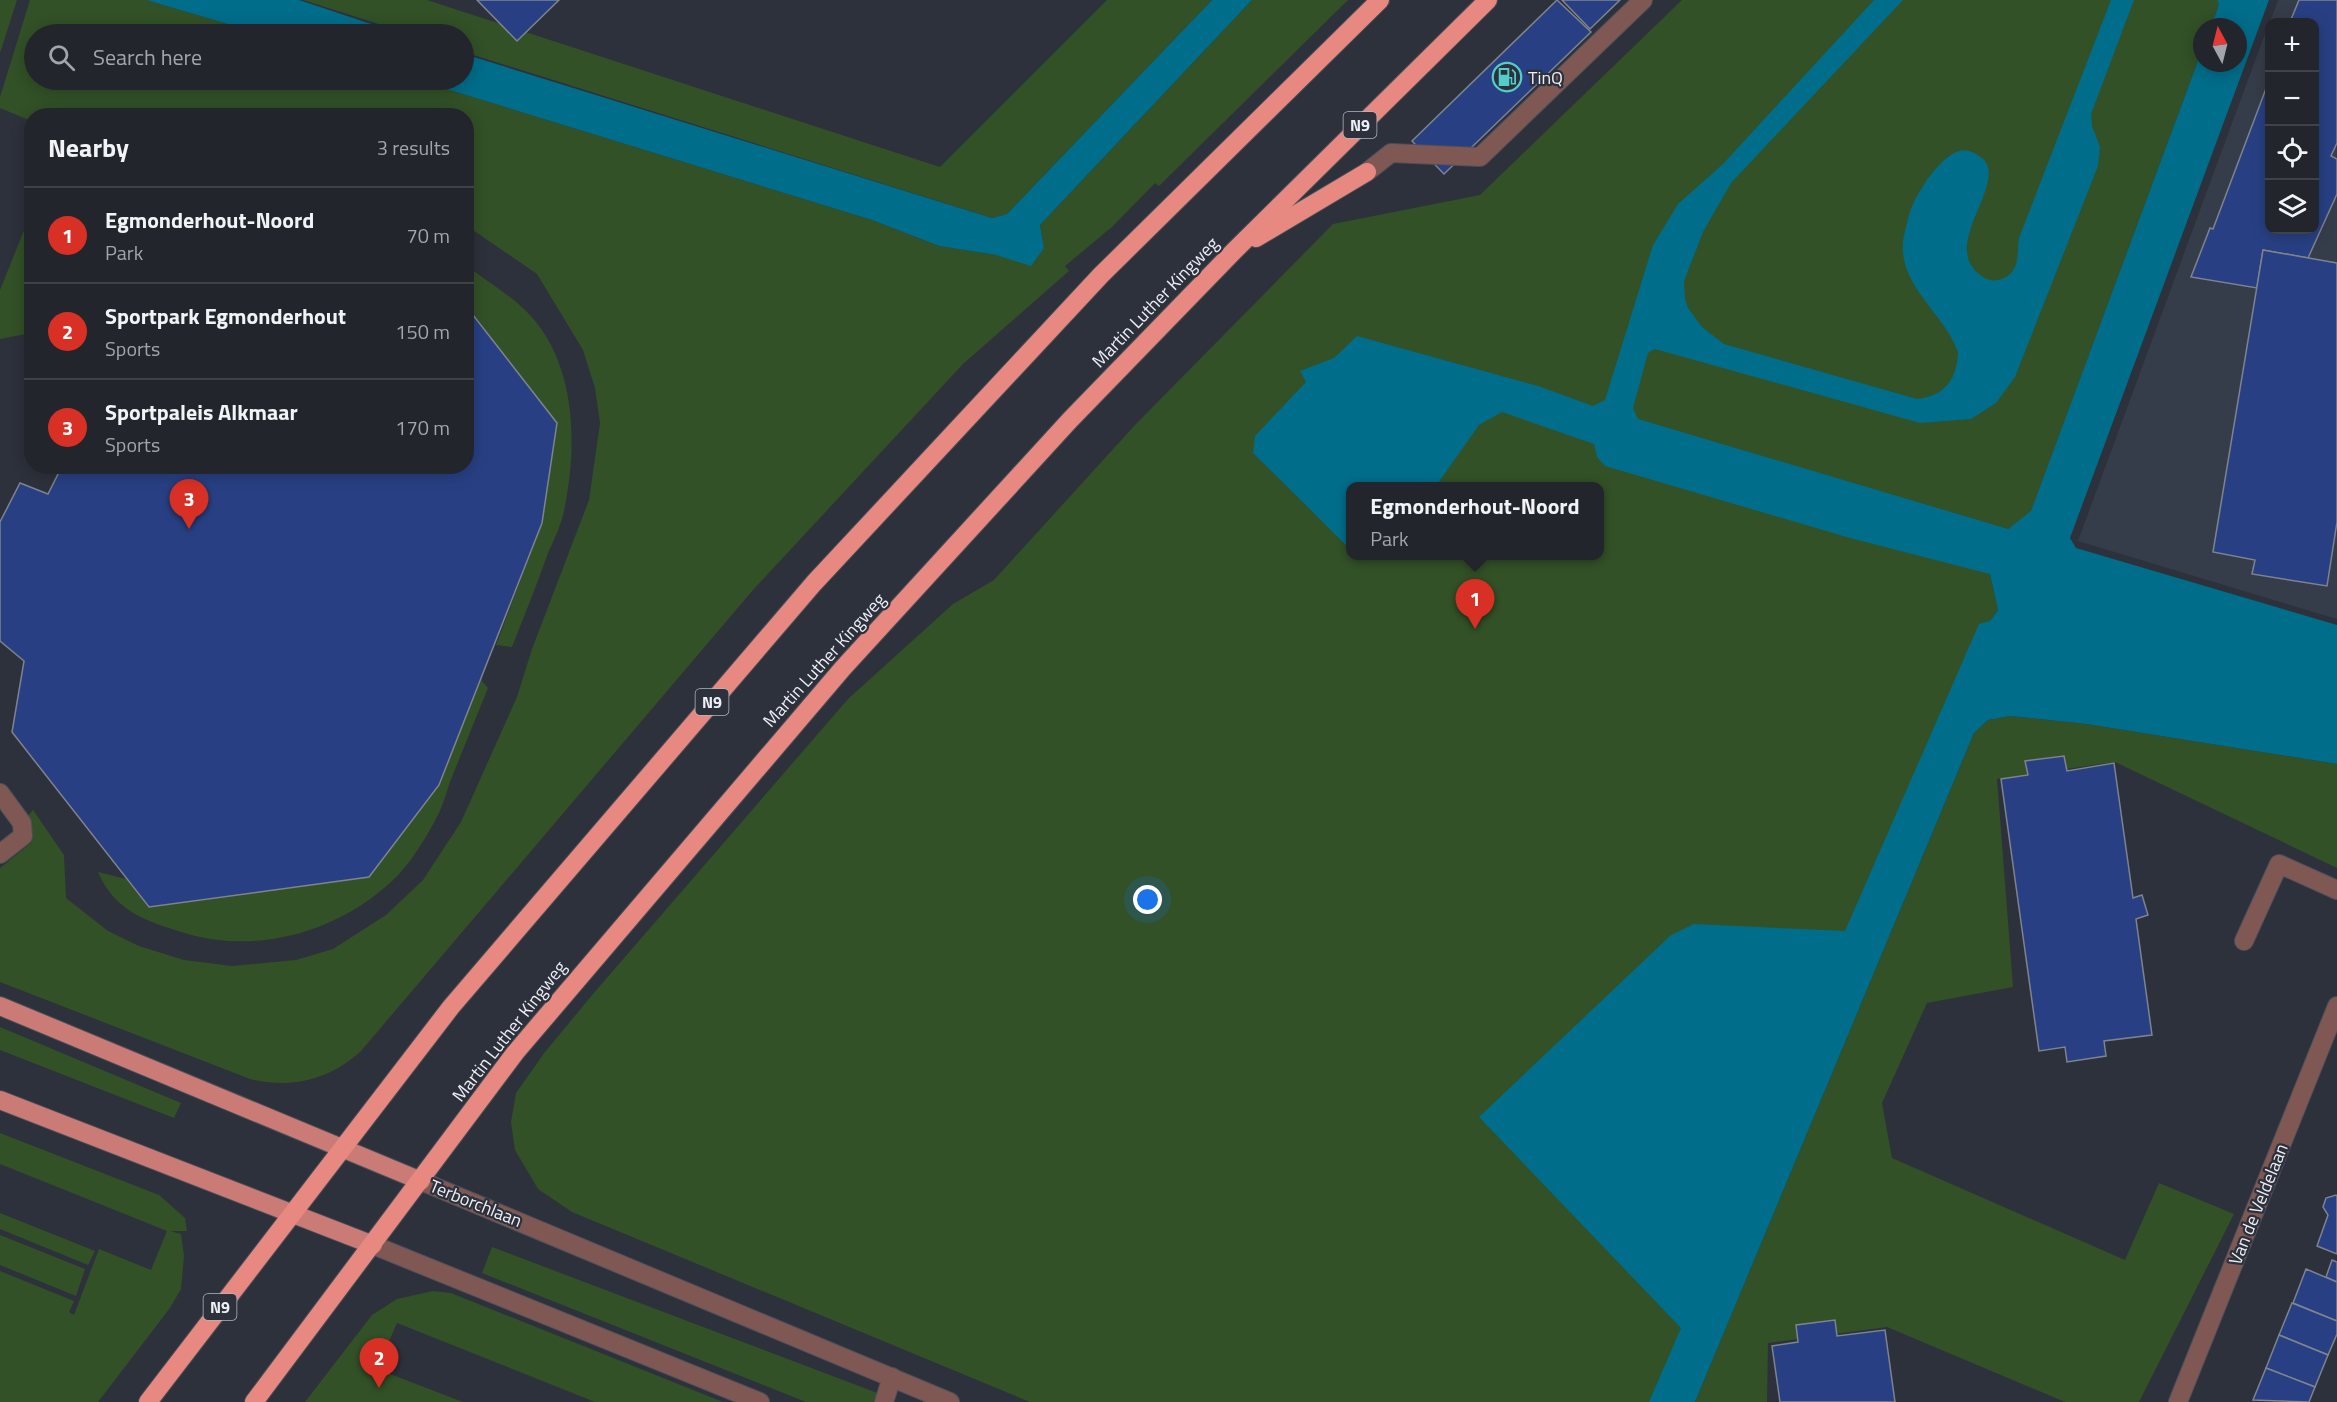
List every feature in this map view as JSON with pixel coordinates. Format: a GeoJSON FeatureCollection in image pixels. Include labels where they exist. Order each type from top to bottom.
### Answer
{"type":"FeatureCollection","features":[{"type":"Feature","properties":{"kind":"highway","name":"N9"},"geometry":{"type":"LineString","coordinates":[[148,1402],[291,1212],[451,1007],[814,583],[1101,275],[1380,0]]}},
{"type":"Feature","properties":{"kind":"highway","name":"Martin Luther Kingweg"},"geometry":{"type":"LineString","coordinates":[[254,1402],[422,1181],[515,1053],[843,668],[1070,420],[1234,251],[1488,0]]}},
{"type":"Feature","properties":{"kind":"highway","name":"N9"},"geometry":{"type":"LineString","coordinates":[[1234,251],[1367,172]]}},
{"type":"Feature","properties":{"kind":"main road","name":"Terborchlaan"},"geometry":{"type":"LineString","coordinates":[[0,1006],[422,1181]]}},
{"type":"Feature","properties":{"kind":"main road"},"geometry":{"type":"LineString","coordinates":[[0,1100],[373,1245]]}},
{"type":"Feature","properties":{"kind":"street","name":"N9"},"geometry":{"type":"LineString","coordinates":[[1367,172],[1391,153],[1480,157],[1643,0]]}},
{"type":"Feature","properties":{"kind":"street"},"geometry":{"type":"LineString","coordinates":[[0,793],[22,824],[23,836],[0,854]]}},
{"type":"Feature","properties":{"kind":"street"},"geometry":{"type":"LineString","coordinates":[[2244,941],[2279,864],[2337,890]]}},
{"type":"Feature","properties":{"kind":"street","name":"Van de Veldelaan"},"geometry":{"type":"LineString","coordinates":[[2178,1402],[2337,1006]]}},
{"type":"Feature","properties":{"kind":"street","name":"Terborchlaan"},"geometry":{"type":"LineString","coordinates":[[422,1181],[950,1402]]}},
{"type":"Feature","properties":{"kind":"street"},"geometry":{"type":"LineString","coordinates":[[373,1245],[760,1402]]}},
{"type":"Feature","properties":{"kind":"street"},"geometry":{"type":"LineString","coordinates":[[884,1402],[892,1377]]}},
{"type":"Feature","properties":{"kind":"shaded area"},"geometry":{"type":"Polygon","coordinates":[[[2278,0],[2337,0],[2337,619],[2078,541],[2265,34],[2265,234],[2319,234],[2319,18],[2271,18],[2278,0]]]}},
{"type":"Feature","properties":{"kind":"green space"},"geometry":{"type":"Polygon","coordinates":[[[0,0],[17,0],[0,53],[0,0]]]}},
{"type":"Feature","properties":{"kind":"green space"},"geometry":{"type":"Polygon","coordinates":[[[30,0],[146,0],[228,24],[24,24],[24,90],[450,90],[872,220],[939,246],[996,255],[1044,248],[1040,225],[1252,0],[1348,0],[1159,186],[1155,183],[1112,227],[1065,266],[1069,271],[963,364],[753,590],[361,1051],[336,1069],[309,1080],[295,1082],[266,1082],[250,1079],[0,982],[0,868],[31,843],[32,825],[28,816],[33,810],[64,855],[66,898],[108,931],[139,946],[184,960],[232,966],[296,960],[333,949],[386,915],[423,880],[461,822],[517,697],[532,649],[589,500],[600,423],[595,388],[583,350],[537,274],[474,231],[474,108],[24,108],[24,118],[0,108],[0,97],[30,0]]]}},
{"type":"Feature","properties":{"kind":"green space"},"geometry":{"type":"Polygon","coordinates":[[[303,0],[427,0],[940,167],[1107,0],[1212,0],[1007,214],[992,218],[474,55],[474,24],[379,24],[303,0]]]}},
{"type":"Feature","properties":{"kind":"green space"},"geometry":{"type":"Polygon","coordinates":[[[1682,0],[2217,0],[2219,4],[2214,18],[2193,18],[2194,72],[2031,512],[2008,529],[1990,574],[1998,610],[1990,621],[1665,1402],[1030,1402],[572,1212],[538,1189],[515,1150],[511,1122],[516,1093],[545,1052],[593,994],[848,699],[953,604],[994,580],[1135,425],[1333,224],[1480,195],[1682,0]]]}},
{"type":"Feature","properties":{"kind":"green space"},"geometry":{"type":"Polygon","coordinates":[[[24,230],[24,334],[0,339],[0,290],[24,230]]]}},
{"type":"Feature","properties":{"kind":"green space"},"geometry":{"type":"Polygon","coordinates":[[[474,271],[517,303],[542,329],[555,352],[564,377],[571,431],[568,485],[559,527],[512,647],[496,645],[541,526],[557,423],[474,315],[474,271]]]}},
{"type":"Feature","properties":{"kind":"green space"},"geometry":{"type":"Polygon","coordinates":[[[481,680],[488,688],[440,810],[428,833],[411,859],[391,882],[346,914],[321,926],[269,940],[215,940],[146,920],[123,906],[105,886],[98,872],[126,879],[148,907],[369,877],[438,786],[481,680]]]}},
{"type":"Feature","properties":{"kind":"green space"},"geometry":{"type":"Polygon","coordinates":[[[2010,716],[2086,724],[2337,764],[2337,868],[2115,762],[1997,779],[2013,987],[1927,1003],[1882,1103],[1892,1158],[2125,1260],[2159,1183],[2234,1214],[2139,1402],[2065,1402],[1887,1327],[1768,1343],[1767,1402],[1695,1402],[1974,733],[1988,720],[2010,716]]]}},
{"type":"Feature","properties":{"kind":"green space"},"geometry":{"type":"Polygon","coordinates":[[[0,1027],[181,1103],[174,1118],[0,1050],[0,1027]]]}},
{"type":"Feature","properties":{"kind":"green space"},"geometry":{"type":"Polygon","coordinates":[[[0,1133],[159,1195],[185,1218],[187,1231],[170,1231],[181,1234],[184,1256],[181,1289],[170,1308],[98,1402],[0,1402],[0,1271],[74,1301],[69,1312],[74,1315],[99,1249],[151,1270],[167,1231],[0,1164],[0,1133]]]}},
{"type":"Feature","properties":{"kind":"green space"},"geometry":{"type":"Polygon","coordinates":[[[0,1213],[95,1251],[88,1265],[0,1229],[0,1213]]]}},
{"type":"Feature","properties":{"kind":"green space"},"geometry":{"type":"Polygon","coordinates":[[[0,1235],[85,1269],[76,1296],[0,1265],[0,1235]]]}},
{"type":"Feature","properties":{"kind":"green space"},"geometry":{"type":"Polygon","coordinates":[[[492,1247],[880,1394],[877,1402],[806,1402],[482,1273],[492,1247]]]}},
{"type":"Feature","properties":{"kind":"green space"},"geometry":{"type":"Polygon","coordinates":[[[433,1291],[451,1293],[723,1402],[595,1402],[397,1323],[377,1369],[463,1402],[305,1402],[372,1315],[397,1299],[433,1291]]]}},
{"type":"Feature","properties":{"kind":"water"},"geometry":{"type":"Polygon","coordinates":[[[146,0],[299,0],[371,24],[228,24],[146,0]]]}},
{"type":"Feature","properties":{"kind":"water"},"geometry":{"type":"Polygon","coordinates":[[[1212,0],[1252,0],[1040,225],[1044,248],[1031,266],[996,255],[939,246],[872,220],[450,90],[474,90],[474,57],[992,218],[1007,214],[1212,0]]]}},
{"type":"Feature","properties":{"kind":"water"},"geometry":{"type":"Polygon","coordinates":[[[1874,0],[1903,0],[1731,183],[1703,232],[1684,281],[1685,299],[1688,308],[1702,327],[1724,344],[1917,399],[1935,394],[1942,390],[1952,378],[1958,352],[1951,337],[1913,283],[1906,268],[1903,252],[1904,235],[1910,212],[1920,190],[1944,160],[1954,153],[1963,150],[1982,158],[1988,167],[1988,180],[1972,224],[1967,253],[1971,266],[1988,280],[1999,280],[2009,275],[2016,266],[2019,238],[2111,0],[2134,0],[2091,114],[2092,126],[2100,147],[2098,166],[2015,377],[1996,403],[1971,419],[1920,423],[1655,349],[1648,353],[1633,408],[1638,419],[2008,529],[2031,511],[2194,72],[2242,72],[2070,538],[2076,548],[2337,625],[2337,764],[2086,724],[2010,716],[1988,720],[1974,733],[1695,1402],[1649,1402],[1681,1328],[1479,1117],[1671,935],[1694,924],[1845,931],[1979,624],[1990,621],[1998,610],[1990,574],[1850,538],[1605,466],[1597,457],[1594,444],[1502,412],[1479,425],[1439,482],[1346,482],[1346,545],[1253,453],[1255,436],[1306,382],[1300,371],[1334,358],[1357,336],[1538,386],[1593,406],[1605,400],[1653,245],[1678,204],[1723,164],[1874,0]]]}},
{"type":"Feature","properties":{"kind":"water"},"geometry":{"type":"Polygon","coordinates":[[[2217,0],[2269,0],[2247,59],[2247,18],[2214,18],[2219,4],[2217,0]]]}},
{"type":"Feature","properties":{"kind":"building"},"geometry":{"type":"Polygon","coordinates":[[[477,0],[559,0],[517,41],[477,0]]]}},
{"type":"Feature","properties":{"kind":"building"},"geometry":{"type":"Polygon","coordinates":[[[1557,0],[1591,32],[1444,174],[1412,141],[1557,0]]]}},
{"type":"Feature","properties":{"kind":"building"},"geometry":{"type":"Polygon","coordinates":[[[1562,0],[1620,0],[1590,29],[1562,0]]]}},
{"type":"Feature","properties":{"kind":"building"},"geometry":{"type":"Polygon","coordinates":[[[2299,0],[2337,0],[2337,143],[2331,156],[2337,159],[2337,194],[2319,234],[2319,18],[2292,18],[2299,0]]]}},
{"type":"Feature","properties":{"kind":"building"},"geometry":{"type":"Polygon","coordinates":[[[2265,91],[2265,234],[2319,234],[2308,258],[2263,250],[2257,288],[2191,277],[2210,228],[2213,229],[2265,91]]]}},
{"type":"Feature","properties":{"kind":"building"},"geometry":{"type":"Polygon","coordinates":[[[2263,250],[2337,263],[2337,522],[2327,586],[2252,574],[2255,560],[2213,552],[2263,250]]]}},
{"type":"Feature","properties":{"kind":"building"},"geometry":{"type":"Polygon","coordinates":[[[474,316],[557,423],[542,523],[439,785],[369,877],[149,907],[12,732],[24,661],[0,641],[0,522],[20,483],[48,494],[58,474],[474,474],[474,316]]]}},
{"type":"Feature","properties":{"kind":"building"},"geometry":{"type":"Polygon","coordinates":[[[2064,756],[2067,771],[2114,763],[2133,898],[2142,895],[2148,915],[2136,919],[2152,1035],[2104,1041],[2106,1056],[2067,1062],[2065,1047],[2039,1051],[2001,779],[2028,775],[2025,761],[2064,756]]]}},
{"type":"Feature","properties":{"kind":"building"},"geometry":{"type":"Polygon","coordinates":[[[2336,1195],[2337,1254],[2317,1246],[2328,1215],[2323,1207],[2326,1198],[2336,1195]]]}},
{"type":"Feature","properties":{"kind":"building"},"geometry":{"type":"Polygon","coordinates":[[[2332,1260],[2337,1262],[2337,1282],[2326,1277],[2332,1260]]]}},
{"type":"Feature","properties":{"kind":"building"},"geometry":{"type":"Polygon","coordinates":[[[2306,1269],[2337,1282],[2337,1321],[2293,1303],[2306,1269]]]}},
{"type":"Feature","properties":{"kind":"building"},"geometry":{"type":"Polygon","coordinates":[[[2292,1303],[2337,1321],[2337,1334],[2328,1355],[2279,1335],[2292,1303]]]}},
{"type":"Feature","properties":{"kind":"building"},"geometry":{"type":"Polygon","coordinates":[[[1835,1320],[1837,1336],[1885,1330],[1895,1402],[1780,1402],[1772,1346],[1798,1342],[1796,1325],[1835,1320]]]}},
{"type":"Feature","properties":{"kind":"building"},"geometry":{"type":"Polygon","coordinates":[[[2279,1335],[2328,1355],[2315,1387],[2266,1368],[2279,1335]]]}},
{"type":"Feature","properties":{"kind":"building"},"geometry":{"type":"Polygon","coordinates":[[[2266,1368],[2315,1387],[2309,1402],[2253,1400],[2266,1368]]]}},
{"type":"Feature","properties":{"kind":"place","name":"TinQ"},"geometry":{"type":"Point","coordinates":[1507,77]}},
{"type":"Feature","properties":{"kind":"place","name":"Sportpaleis Alkmaar"},"geometry":{"type":"Point","coordinates":[189,529]}},
{"type":"Feature","properties":{"kind":"place","name":"Egmonderhout-Noord"},"geometry":{"type":"Point","coordinates":[1475,629]}},
{"type":"Feature","properties":{"kind":"place","name":"Sportpark Egmonderhout"},"geometry":{"type":"Point","coordinates":[379,1388]}}]}
